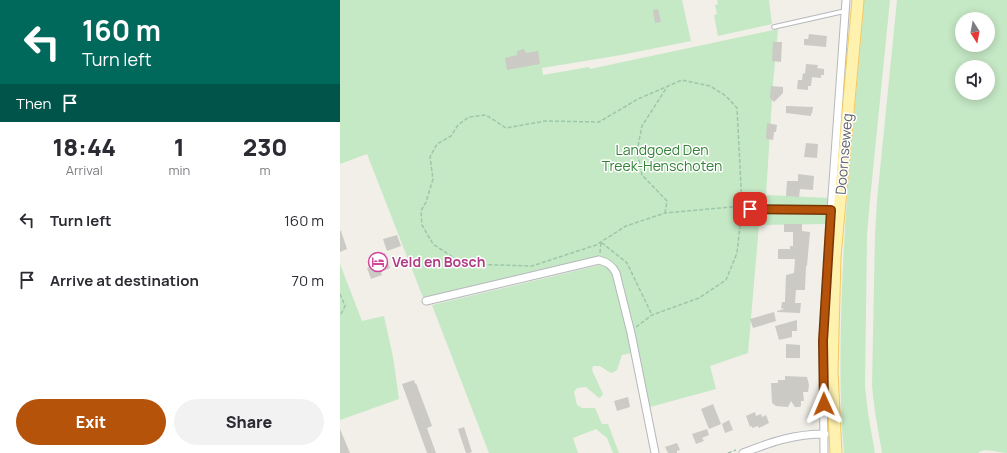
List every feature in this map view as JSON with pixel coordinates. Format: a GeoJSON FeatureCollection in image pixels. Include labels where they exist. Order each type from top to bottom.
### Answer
{"type":"FeatureCollection","features":[{"type":"Feature","properties":{"kind":"main road","name":"Doornseweg"},"geometry":{"type":"LineString","coordinates":[[836,453],[832,371],[835,257],[858,0]]}},
{"type":"Feature","properties":{"kind":"street","name":"Doornseweg"},"geometry":{"type":"LineString","coordinates":[[824,453],[823,341],[846,0]]}},
{"type":"Feature","properties":{"kind":"street"},"geometry":{"type":"LineString","coordinates":[[426,301],[599,260],[607,262],[616,272],[655,453]]}},
{"type":"Feature","properties":{"kind":"street"},"geometry":{"type":"LineString","coordinates":[[743,453],[787,438],[809,434],[825,434]]}},
{"type":"Feature","properties":{"kind":"lane"},"geometry":{"type":"LineString","coordinates":[[774,26],[845,11]]}},
{"type":"Feature","properties":{"kind":"lane"},"geometry":{"type":"LineString","coordinates":[[750,209],[831,210]]}},
{"type":"Feature","properties":{"kind":"path"},"geometry":{"type":"LineString","coordinates":[[630,333],[652,315],[699,298],[726,280],[737,253],[742,206],[737,108],[726,96],[710,86],[682,80],[638,99],[599,122],[545,121],[506,128],[486,115],[469,117],[458,125],[451,136],[437,144],[430,157],[433,179],[426,202],[421,211],[422,225],[433,244],[463,264],[532,266],[601,242],[626,226],[665,213],[742,206]]}},
{"type":"Feature","properties":{"kind":"path"},"geometry":{"type":"LineString","coordinates":[[665,213],[667,201],[642,174],[636,151],[642,126],[667,87]]}},
{"type":"Feature","properties":{"kind":"path"},"geometry":{"type":"LineString","coordinates":[[601,242],[627,263],[652,315]]}},
{"type":"Feature","properties":{"kind":"path"},"geometry":{"type":"LineString","coordinates":[[599,260],[601,242]]}},
{"type":"Feature","properties":{"kind":"path"},"geometry":{"type":"LineString","coordinates":[[340,294],[345,306],[340,316]]}},
{"type":"Feature","properties":{"kind":"green space","name":"Landgoed Den Treek-Henschoten"},"geometry":{"type":"Polygon","coordinates":[[[340,0],[682,0],[691,41],[621,55],[542,68],[543,75],[589,67],[590,69],[778,29],[766,195],[829,198],[831,226],[826,226],[826,224],[759,225],[748,353],[710,366],[716,389],[650,407],[617,267],[608,260],[596,258],[580,261],[424,300],[367,154],[340,164],[340,0]]]}},
{"type":"Feature","properties":{"kind":"green space"},"geometry":{"type":"Polygon","coordinates":[[[717,0],[769,0],[772,24],[718,36],[714,15],[717,14],[715,5],[718,4],[717,0]]]}},
{"type":"Feature","properties":{"kind":"green space"},"geometry":{"type":"Polygon","coordinates":[[[864,0],[890,0],[867,235],[865,386],[875,453],[844,453],[841,386],[842,280],[847,200],[864,0]]]}},
{"type":"Feature","properties":{"kind":"green space"},"geometry":{"type":"Polygon","coordinates":[[[897,0],[1007,0],[1007,453],[984,450],[978,453],[882,453],[872,386],[877,200],[897,0]]]}},
{"type":"Feature","properties":{"kind":"green space"},"geometry":{"type":"Polygon","coordinates":[[[340,264],[362,321],[384,316],[393,357],[399,399],[340,420],[340,264]]]}},
{"type":"Feature","properties":{"kind":"green space"},"geometry":{"type":"Polygon","coordinates":[[[604,264],[609,266],[613,275],[632,353],[622,355],[617,370],[612,373],[600,366],[593,366],[592,370],[603,394],[601,397],[599,398],[586,387],[577,388],[574,392],[577,405],[582,408],[595,408],[602,424],[608,424],[619,453],[613,453],[607,438],[596,429],[573,438],[578,453],[489,453],[432,305],[604,264]]]}},
{"type":"Feature","properties":{"kind":"building"},"geometry":{"type":"Polygon","coordinates":[[[658,9],[661,22],[655,23],[653,10],[658,9]]]}},
{"type":"Feature","properties":{"kind":"building"},"geometry":{"type":"Polygon","coordinates":[[[809,34],[827,36],[826,47],[804,45],[804,39],[808,39],[809,34]]]}},
{"type":"Feature","properties":{"kind":"building"},"geometry":{"type":"Polygon","coordinates":[[[773,42],[782,42],[781,62],[772,61],[773,42]]]}},
{"type":"Feature","properties":{"kind":"building"},"geometry":{"type":"Polygon","coordinates":[[[524,49],[526,53],[538,51],[540,64],[507,70],[505,58],[517,55],[517,51],[524,49]]]}},
{"type":"Feature","properties":{"kind":"building"},"geometry":{"type":"Polygon","coordinates":[[[806,64],[818,65],[817,68],[824,69],[824,75],[821,75],[821,78],[812,77],[811,86],[808,86],[808,90],[797,89],[798,80],[802,80],[803,73],[805,74],[806,64]]]}},
{"type":"Feature","properties":{"kind":"building"},"geometry":{"type":"Polygon","coordinates":[[[771,86],[783,87],[783,93],[774,102],[770,98],[771,86]]]}},
{"type":"Feature","properties":{"kind":"building"},"geometry":{"type":"Polygon","coordinates":[[[786,106],[813,107],[812,114],[811,113],[811,116],[786,113],[786,106]]]}},
{"type":"Feature","properties":{"kind":"building"},"geometry":{"type":"Polygon","coordinates":[[[767,123],[777,125],[773,140],[766,139],[767,123]]]}},
{"type":"Feature","properties":{"kind":"building"},"geometry":{"type":"Polygon","coordinates":[[[806,143],[818,144],[817,158],[804,157],[806,143]]]}},
{"type":"Feature","properties":{"kind":"building"},"geometry":{"type":"Polygon","coordinates":[[[798,174],[814,176],[813,190],[800,189],[799,197],[786,196],[787,181],[798,181],[798,174]]]}},
{"type":"Feature","properties":{"kind":"building"},"geometry":{"type":"Polygon","coordinates":[[[784,224],[802,224],[802,231],[810,232],[805,290],[796,290],[795,303],[801,303],[800,313],[777,312],[784,309],[781,308],[782,302],[785,302],[786,275],[794,273],[795,259],[778,259],[778,249],[790,249],[790,246],[793,246],[793,232],[784,232],[784,224]]]}},
{"type":"Feature","properties":{"kind":"building"},"geometry":{"type":"Polygon","coordinates":[[[340,231],[347,249],[340,252],[340,231]]]}},
{"type":"Feature","properties":{"kind":"building"},"geometry":{"type":"Polygon","coordinates":[[[397,235],[401,246],[387,251],[383,239],[397,235]]]}},
{"type":"Feature","properties":{"kind":"building"},"geometry":{"type":"Polygon","coordinates":[[[385,253],[390,268],[381,272],[382,275],[371,279],[367,268],[373,266],[370,257],[385,253]]]}},
{"type":"Feature","properties":{"kind":"building"},"geometry":{"type":"Polygon","coordinates":[[[774,312],[776,321],[753,328],[750,319],[774,312]]]}},
{"type":"Feature","properties":{"kind":"building"},"geometry":{"type":"Polygon","coordinates":[[[797,320],[797,331],[792,331],[792,337],[779,340],[775,326],[797,320]]]}},
{"type":"Feature","properties":{"kind":"building"},"geometry":{"type":"Polygon","coordinates":[[[786,344],[800,345],[800,358],[786,358],[786,344]]]}},
{"type":"Feature","properties":{"kind":"building"},"geometry":{"type":"Polygon","coordinates":[[[785,376],[807,377],[809,385],[808,392],[803,392],[804,401],[801,401],[801,406],[799,407],[795,407],[791,401],[788,407],[776,406],[772,403],[771,383],[778,383],[778,380],[785,380],[785,376]]]}},
{"type":"Feature","properties":{"kind":"building"},"geometry":{"type":"Polygon","coordinates":[[[414,380],[432,426],[427,428],[436,453],[427,453],[402,384],[414,380]]]}},
{"type":"Feature","properties":{"kind":"building"},"geometry":{"type":"Polygon","coordinates":[[[628,397],[630,407],[617,411],[614,401],[628,397]]]}},
{"type":"Feature","properties":{"kind":"building"},"geometry":{"type":"Polygon","coordinates":[[[713,404],[721,424],[709,429],[701,409],[713,404]]]}},
{"type":"Feature","properties":{"kind":"building"},"geometry":{"type":"Polygon","coordinates":[[[755,412],[756,416],[761,414],[762,417],[766,415],[769,423],[759,428],[758,426],[752,428],[752,426],[750,427],[746,416],[755,412]]]}},
{"type":"Feature","properties":{"kind":"building"},"geometry":{"type":"Polygon","coordinates":[[[729,420],[733,430],[725,433],[722,424],[729,420]]]}},
{"type":"Feature","properties":{"kind":"building"},"geometry":{"type":"Polygon","coordinates":[[[464,427],[472,452],[469,453],[466,453],[458,429],[464,427]]]}},
{"type":"Feature","properties":{"kind":"building"},"geometry":{"type":"Polygon","coordinates":[[[340,429],[350,453],[340,453],[340,429]]]}},
{"type":"Feature","properties":{"kind":"building"},"geometry":{"type":"Polygon","coordinates":[[[707,429],[709,435],[702,438],[704,441],[696,444],[692,434],[707,429]]]}},
{"type":"Feature","properties":{"kind":"building"},"geometry":{"type":"Polygon","coordinates":[[[677,443],[680,450],[677,451],[677,453],[668,453],[665,447],[677,443]]]}},
{"type":"Feature","properties":{"kind":"place","name":"Veld en Bosch"},"geometry":{"type":"Point","coordinates":[378,262]}},
{"type":"Feature","properties":{"kind":"route"},"geometry":{"type":"LineString","coordinates":[[750,209],[831,210],[823,341],[824,404]]}}]}
